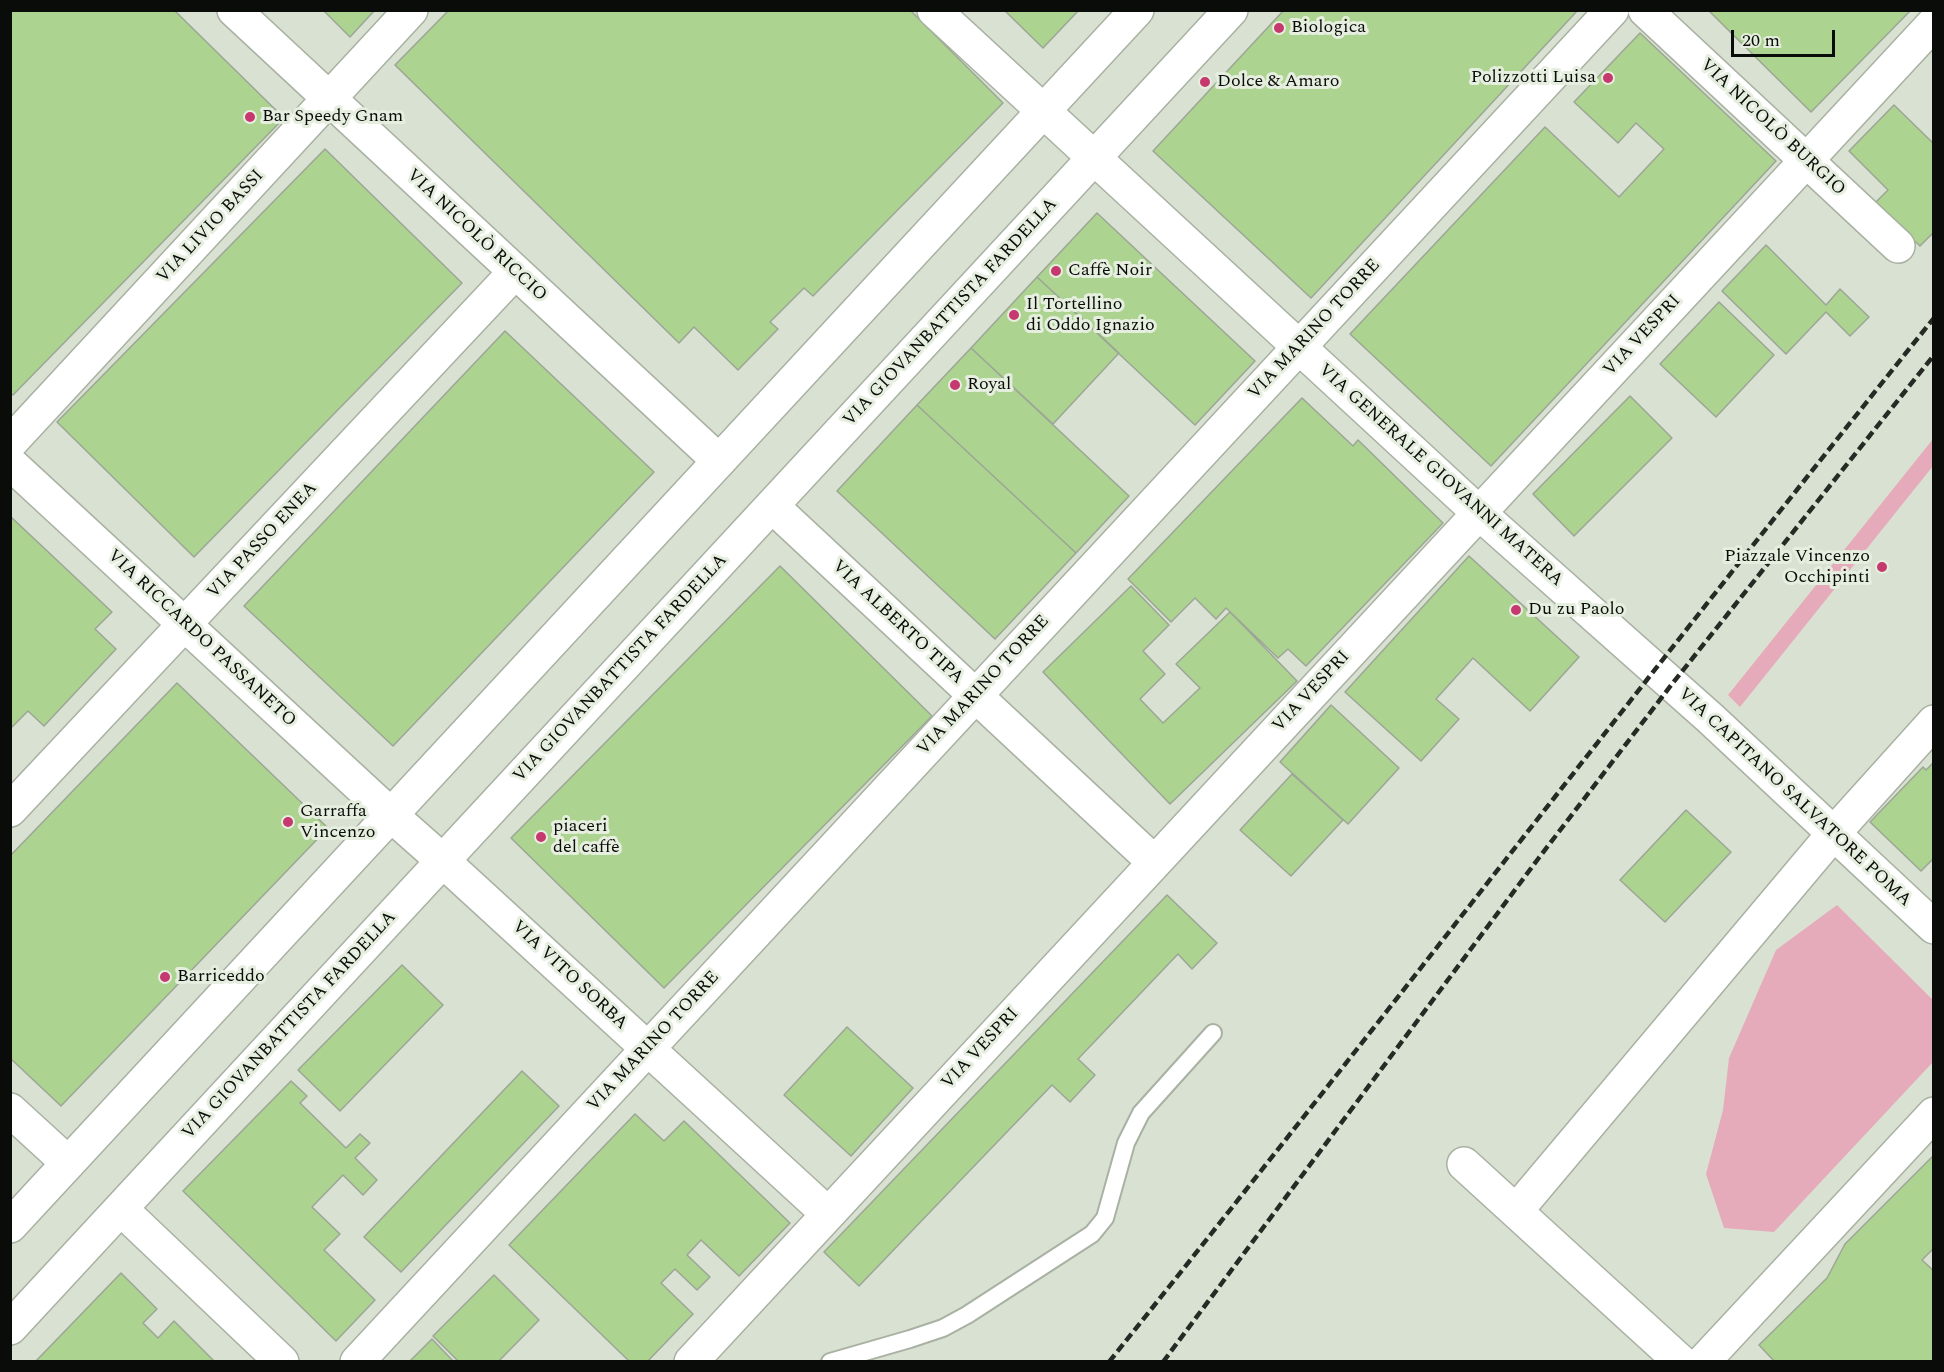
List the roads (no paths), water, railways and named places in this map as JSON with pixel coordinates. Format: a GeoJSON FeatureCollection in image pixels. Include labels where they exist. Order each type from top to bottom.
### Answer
{"type":"FeatureCollection","features":[{"type":"Feature","properties":{"kind":"street","name":"VIA NICOLÒ RICCIO"},"geometry":{"type":"LineString","coordinates":[[234,10],[719,461]]}},
{"type":"Feature","properties":{"kind":"street","name":"VIA LIVIO BASSI"},"geometry":{"type":"LineString","coordinates":[[10,443],[411,10]]}},
{"type":"Feature","properties":{"kind":"street","name":"VIA GENERALE GIOVANNI MATERA"},"geometry":{"type":"LineString","coordinates":[[934,10],[1479,513],[1654,669]]}},
{"type":"Feature","properties":{"kind":"street"},"geometry":{"type":"LineString","coordinates":[[10,1226],[1137,10]]}},
{"type":"Feature","properties":{"kind":"street","name":"VIA GIOVANBATTISTA FARDELLA"},"geometry":{"type":"LineString","coordinates":[[10,1328],[1231,10]]}},
{"type":"Feature","properties":{"kind":"street","name":"VIA MARINO TORRE"},"geometry":{"type":"LineString","coordinates":[[357,1362],[1612,10]]}},
{"type":"Feature","properties":{"kind":"street","name":"VIA NICOLÒ BURGIO"},"geometry":{"type":"LineString","coordinates":[[1645,10],[1898,246]]}},
{"type":"Feature","properties":{"kind":"street","name":"VIA VESPRI"},"geometry":{"type":"LineString","coordinates":[[691,1362],[1934,23]]}},
{"type":"Feature","properties":{"kind":"street","name":"VIA PASSO ENEA"},"geometry":{"type":"LineString","coordinates":[[10,810],[515,272]]}},
{"type":"Feature","properties":{"kind":"street","name":"VIA RICCARDO PASSANETO"},"geometry":{"type":"LineString","coordinates":[[10,463],[443,861]]}},
{"type":"Feature","properties":{"kind":"street","name":"VIA ALBERTO TIPA"},"geometry":{"type":"LineString","coordinates":[[772,506],[1154,862]]}},
{"type":"Feature","properties":{"kind":"street","name":"VIA CAPITANO SALVATORE POMA"},"geometry":{"type":"LineString","coordinates":[[1654,669],[1934,927]]}},
{"type":"Feature","properties":{"kind":"street"},"geometry":{"type":"LineString","coordinates":[[1516,1211],[1834,833],[1934,722]]}},
{"type":"Feature","properties":{"kind":"street","name":"VIA VITO SORBA"},"geometry":{"type":"LineString","coordinates":[[443,861],[828,1214]]}},
{"type":"Feature","properties":{"kind":"street"},"geometry":{"type":"LineString","coordinates":[[10,1110],[68,1163]]}},
{"type":"Feature","properties":{"kind":"street"},"geometry":{"type":"LineString","coordinates":[[1703,1362],[1934,1114]]}},
{"type":"Feature","properties":{"kind":"street"},"geometry":{"type":"LineString","coordinates":[[1464,1164],[1681,1362]]}},
{"type":"Feature","properties":{"kind":"street"},"geometry":{"type":"LineString","coordinates":[[121,1209],[282,1362]]}},
{"type":"Feature","properties":{"kind":"lane"},"geometry":{"type":"LineString","coordinates":[[830,1362],[910,1340],[943,1328],[967,1315],[1092,1234],[1105,1218],[1126,1143],[1141,1113],[1213,1033]]}},
{"type":"Feature","properties":{"kind":"railway"},"geometry":{"type":"LineString","coordinates":[[1109,1362],[1934,318]]}},
{"type":"Feature","properties":{"kind":"railway"},"geometry":{"type":"LineString","coordinates":[[1163,1362],[1538,859],[1672,684],[1934,355]]}},
{"type":"Feature","properties":{"kind":"place","name":"Biologica"},"geometry":{"type":"Point","coordinates":[1279,28]}},
{"type":"Feature","properties":{"kind":"place","name":"Polizzotti Luisa"},"geometry":{"type":"Point","coordinates":[1608,78]}},
{"type":"Feature","properties":{"kind":"place","name":"Dolce & Amaro"},"geometry":{"type":"Point","coordinates":[1205,82]}},
{"type":"Feature","properties":{"kind":"place","name":"Bar Speedy Gnam"},"geometry":{"type":"Point","coordinates":[250,117]}},
{"type":"Feature","properties":{"kind":"place","name":"Caffè Noir"},"geometry":{"type":"Point","coordinates":[1056,271]}},
{"type":"Feature","properties":{"kind":"place","name":"Il Tortellino di Oddo Ignazio"},"geometry":{"type":"Point","coordinates":[1014,315]}},
{"type":"Feature","properties":{"kind":"place","name":"Royal"},"geometry":{"type":"Point","coordinates":[955,385]}},
{"type":"Feature","properties":{"kind":"place","name":"Piazzale Vincenzo Occhipinti"},"geometry":{"type":"Point","coordinates":[1882,567]}},
{"type":"Feature","properties":{"kind":"place","name":"Du zu Paolo"},"geometry":{"type":"Point","coordinates":[1516,610]}},
{"type":"Feature","properties":{"kind":"place","name":"Garraffa Vincenzo"},"geometry":{"type":"Point","coordinates":[288,822]}},
{"type":"Feature","properties":{"kind":"place","name":"piaceri del caffè"},"geometry":{"type":"Point","coordinates":[541,837]}},
{"type":"Feature","properties":{"kind":"place","name":"Barriceddo"},"geometry":{"type":"Point","coordinates":[165,977]}}]}
